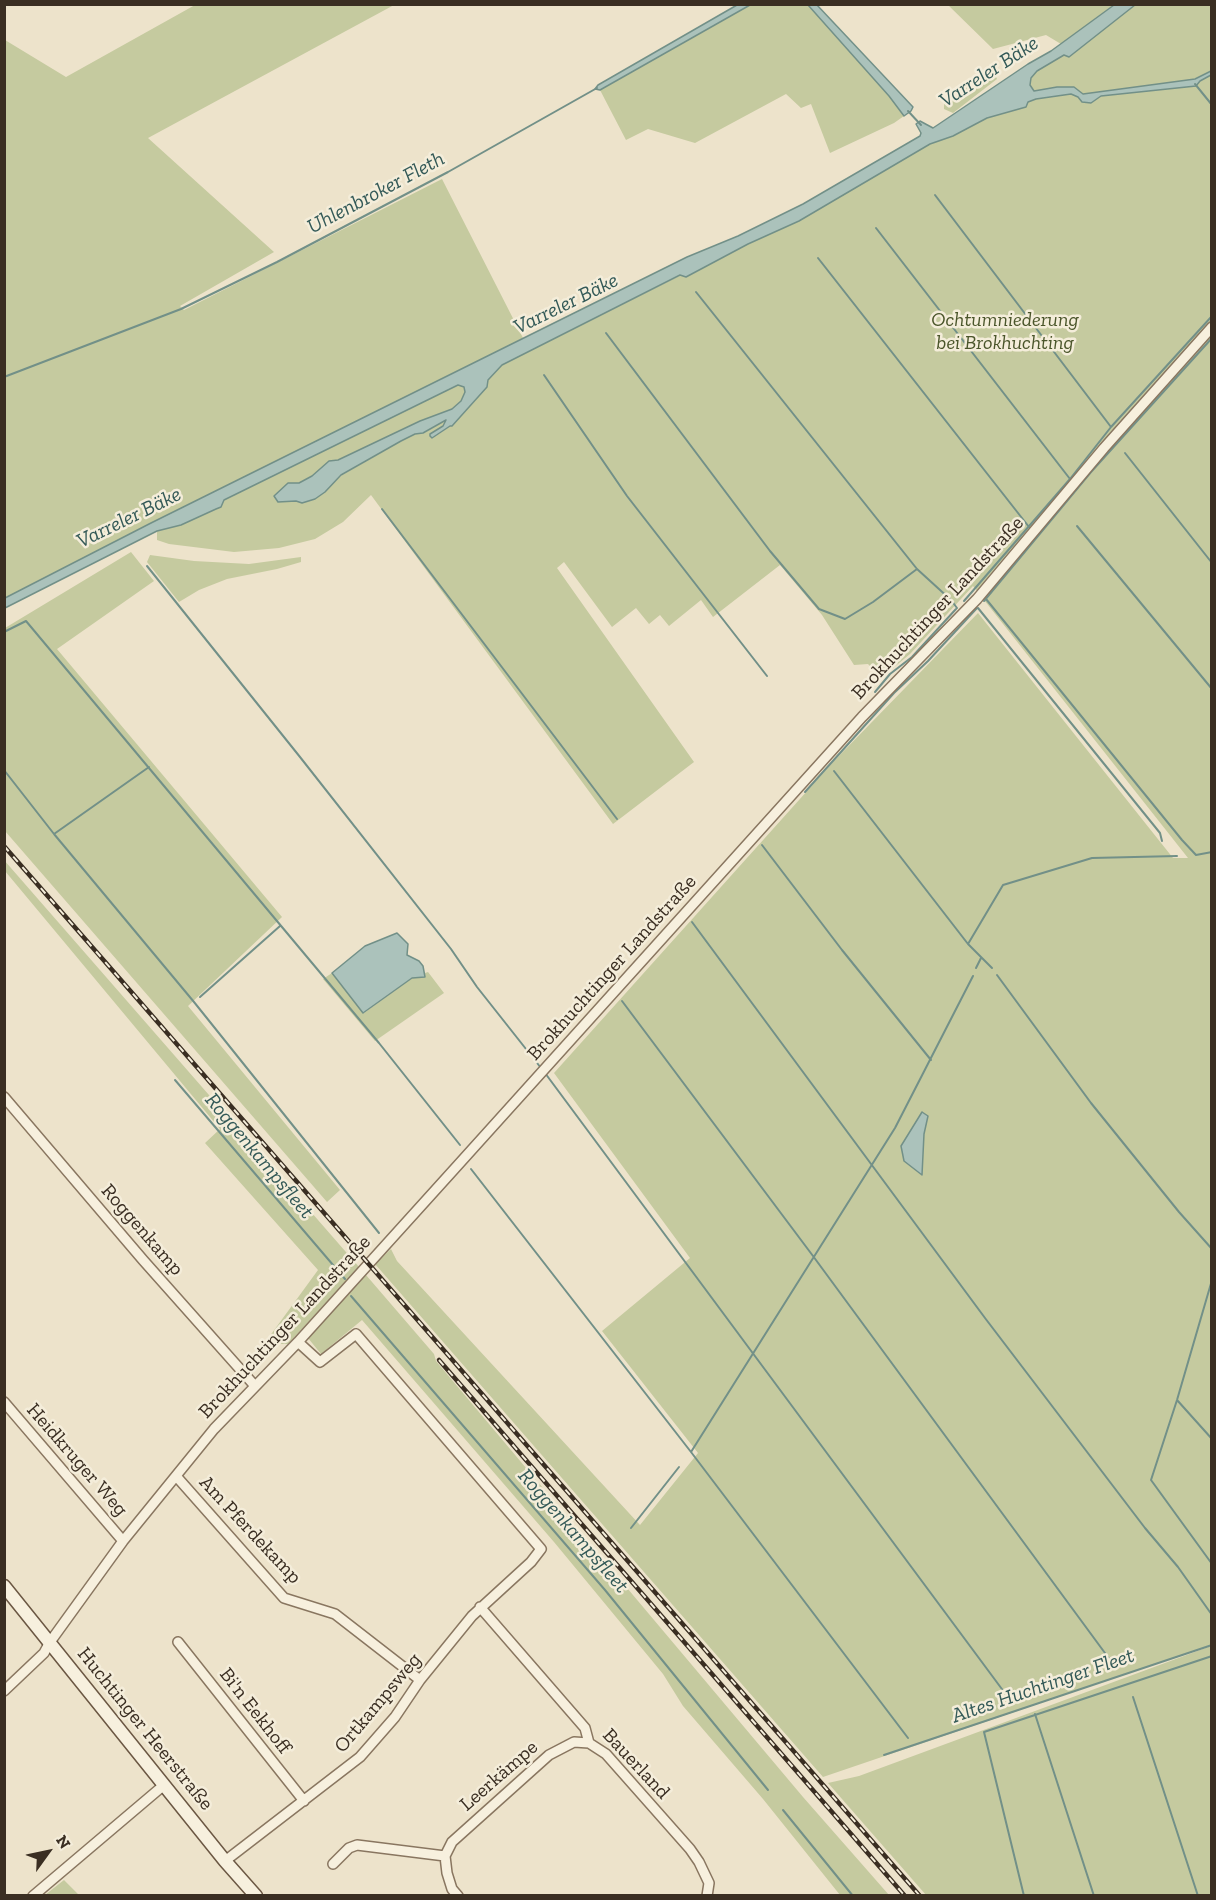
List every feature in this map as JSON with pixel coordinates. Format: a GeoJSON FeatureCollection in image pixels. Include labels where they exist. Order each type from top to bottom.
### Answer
{"type":"FeatureCollection","features":[{"type":"Feature","properties":{"kind":"main road","name":"Huchtinger Heerstraße"},"geometry":{"type":"LineString","coordinates":[[4,1586],[225,1861],[256,1896]]}},
{"type":"Feature","properties":{"kind":"street","name":"Brokhuchtinger Landstraße"},"geometry":{"type":"LineString","coordinates":[[4,1691],[44,1653],[123,1541],[214,1429],[298,1342],[862,717],[977,599],[1104,448],[1212,327]]}},
{"type":"Feature","properties":{"kind":"street","name":"Roggenkamp"},"geometry":{"type":"LineString","coordinates":[[4,1097],[143,1260],[255,1386]]}},
{"type":"Feature","properties":{"kind":"street","name":"Ortkampsweg"},"geometry":{"type":"LineString","coordinates":[[225,1861],[354,1762],[374,1743],[420,1680],[480,1607],[531,1562],[542,1549],[356,1334],[320,1362],[298,1342]]}},
{"type":"Feature","properties":{"kind":"street","name":"Heidkruger Weg"},"geometry":{"type":"LineString","coordinates":[[4,1402],[123,1541]]}},
{"type":"Feature","properties":{"kind":"street","name":"Am Pferdekamp"},"geometry":{"type":"LineString","coordinates":[[176,1476],[284,1598],[335,1614],[420,1680]]}},
{"type":"Feature","properties":{"kind":"street","name":"Bauerland"},"geometry":{"type":"LineString","coordinates":[[480,1607],[585,1728],[589,1743],[606,1754],[690,1850],[699,1862],[709,1883],[707,1896]]}},
{"type":"Feature","properties":{"kind":"street","name":"Bi'n Eekhoff"},"geometry":{"type":"LineString","coordinates":[[178,1642],[304,1801]]}},
{"type":"Feature","properties":{"kind":"street","name":"Leerkämpe"},"geometry":{"type":"LineString","coordinates":[[445,1856],[452,1842],[467,1827],[549,1755],[562,1746],[574,1742],[589,1743]]}},
{"type":"Feature","properties":{"kind":"street"},"geometry":{"type":"LineString","coordinates":[[33,1896],[164,1785]]}},
{"type":"Feature","properties":{"kind":"street"},"geometry":{"type":"LineString","coordinates":[[333,1864],[349,1848],[357,1845],[445,1856],[452,1889],[458,1896]]}},
{"type":"Feature","properties":{"kind":"green space"},"geometry":{"type":"Polygon","coordinates":[[[195,5],[394,5],[148,138],[274,252],[180,306],[184,310],[442,179],[523,338],[5,598],[5,40],[66,77],[195,5]]]}},
{"type":"Feature","properties":{"kind":"green space"},"geometry":{"type":"Polygon","coordinates":[[[750,5],[808,5],[904,116],[830,153],[811,104],[801,108],[786,94],[695,143],[648,129],[626,140],[600,90],[750,5]]]}},
{"type":"Feature","properties":{"kind":"green space"},"geometry":{"type":"Polygon","coordinates":[[[948,5],[1114,5],[1061,44],[1046,35],[993,49],[948,5]]]}},
{"type":"Feature","properties":{"kind":"green space","name":"Ochtumniederung bei Brokhuchting"},"geometry":{"type":"Polygon","coordinates":[[[1119,5],[1211,5],[1211,1645],[823,1777],[375,1264],[391,1249],[397,1261],[640,1525],[698,1453],[602,1331],[690,1258],[554,1073],[834,761],[978,613],[1173,858],[1188,858],[973,586],[910,654],[881,678],[868,664],[854,665],[822,615],[780,565],[713,617],[701,600],[669,626],[660,615],[649,624],[636,608],[612,627],[564,562],[557,568],[694,762],[613,824],[371,495],[343,522],[315,539],[279,548],[234,552],[169,544],[157,540],[157,531],[181,525],[216,509],[221,506],[223,500],[458,385],[464,387],[465,392],[461,401],[452,409],[420,421],[338,460],[329,461],[313,476],[299,483],[288,483],[284,488],[286,502],[296,501],[333,483],[342,475],[415,433],[424,433],[446,420],[443,426],[430,434],[432,438],[452,426],[480,395],[488,380],[502,365],[681,275],[686,277],[696,272],[1006,92],[1119,5]]]}},
{"type":"Feature","properties":{"kind":"green space"},"geometry":{"type":"Polygon","coordinates":[[[985,70],[994,72],[997,79],[953,113],[944,109],[944,98],[985,70]]]}},
{"type":"Feature","properties":{"kind":"green space"},"geometry":{"type":"Polygon","coordinates":[[[131,552],[154,581],[57,649],[282,917],[188,1006],[340,1190],[327,1202],[5,831],[5,628],[131,552]]]}},
{"type":"Feature","properties":{"kind":"green space"},"geometry":{"type":"Polygon","coordinates":[[[150,555],[194,561],[249,564],[301,557],[301,562],[227,579],[199,590],[179,602],[147,562],[150,555]]]}},
{"type":"Feature","properties":{"kind":"green space"},"geometry":{"type":"Polygon","coordinates":[[[4,860],[359,1267],[288,1344],[264,1344],[318,1270],[205,1143],[220,1129],[5,871],[4,860]]]}},
{"type":"Feature","properties":{"kind":"green space"},"geometry":{"type":"Polygon","coordinates":[[[428,972],[444,993],[375,1041],[323,979],[332,973],[364,1013],[412,978],[425,977],[425,973],[428,972]]]}},
{"type":"Feature","properties":{"kind":"green space"},"geometry":{"type":"Polygon","coordinates":[[[366,1275],[803,1797],[889,1895],[840,1895],[763,1799],[683,1706],[663,1674],[554,1542],[362,1320],[321,1354],[308,1338],[366,1275]]]}},
{"type":"Feature","properties":{"kind":"green space"},"geometry":{"type":"Polygon","coordinates":[[[1211,1646],[1211,1895],[926,1895],[828,1783],[859,1776],[1211,1646]]]}},
{"type":"Feature","properties":{"kind":"green space"},"geometry":{"type":"Polygon","coordinates":[[[64,1880],[79,1895],[45,1895],[64,1880]]]}},
{"type":"Feature","properties":{"kind":"water"},"geometry":{"type":"Polygon","coordinates":[[[737,5],[750,5],[600,90],[595,89],[598,85],[737,5]]]}},
{"type":"Feature","properties":{"kind":"water"},"geometry":{"type":"Polygon","coordinates":[[[808,5],[817,5],[913,107],[911,111],[904,116],[808,5]]]}},
{"type":"Feature","properties":{"kind":"water"},"geometry":{"type":"Polygon","coordinates":[[[1114,5],[1135,5],[1069,57],[1064,55],[1037,71],[1031,78],[1030,85],[1034,91],[1074,87],[1083,94],[1195,79],[1211,71],[1211,75],[1196,86],[1101,96],[1091,103],[1082,102],[1071,94],[1036,99],[1028,102],[1026,107],[987,118],[953,136],[930,144],[799,221],[748,244],[686,277],[680,275],[502,365],[488,380],[487,387],[452,426],[432,438],[430,436],[443,426],[446,420],[423,433],[401,441],[341,475],[315,499],[302,503],[278,502],[274,496],[288,483],[299,483],[312,476],[329,461],[338,460],[420,421],[452,409],[461,401],[465,392],[464,387],[458,385],[224,500],[221,507],[181,525],[157,531],[5,608],[5,598],[151,523],[687,257],[738,236],[803,204],[920,136],[921,133],[916,124],[920,121],[933,128],[1051,51],[1114,5]]]}},
{"type":"Feature","properties":{"kind":"water"},"geometry":{"type":"Polygon","coordinates":[[[397,933],[408,944],[407,955],[419,961],[423,966],[425,977],[412,978],[363,1013],[332,973],[365,946],[397,933]]]}},
{"type":"Feature","properties":{"kind":"water"},"geometry":{"type":"Polygon","coordinates":[[[922,1112],[928,1116],[924,1134],[922,1175],[904,1161],[901,1146],[922,1112]]]}},
{"type":"Feature","properties":{"kind":"waterway"},"geometry":{"type":"LineString","coordinates":[[1195,84],[1212,105]]}},
{"type":"Feature","properties":{"kind":"waterway","name":"Uhlenbroker Fleth"},"geometry":{"type":"LineString","coordinates":[[4,377],[181,309],[277,262],[448,172],[597,88]]}},
{"type":"Feature","properties":{"kind":"waterway"},"geometry":{"type":"LineString","coordinates":[[908,111],[921,125]]}},
{"type":"Feature","properties":{"kind":"waterway"},"geometry":{"type":"LineString","coordinates":[[935,195],[1111,427]]}},
{"type":"Feature","properties":{"kind":"waterway"},"geometry":{"type":"LineString","coordinates":[[876,228],[1070,479]]}},
{"type":"Feature","properties":{"kind":"waterway"},"geometry":{"type":"LineString","coordinates":[[818,258],[1029,527]]}},
{"type":"Feature","properties":{"kind":"waterway"},"geometry":{"type":"LineString","coordinates":[[696,292],[917,569],[957,608]]}},
{"type":"Feature","properties":{"kind":"waterway"},"geometry":{"type":"LineString","coordinates":[[964,601],[1070,479],[1111,427],[1212,316]]}},
{"type":"Feature","properties":{"kind":"waterway"},"geometry":{"type":"LineString","coordinates":[[606,333],[770,551],[819,609],[845,619],[873,602],[917,569]]}},
{"type":"Feature","properties":{"kind":"waterway"},"geometry":{"type":"LineString","coordinates":[[984,601],[1091,472],[1212,338]]}},
{"type":"Feature","properties":{"kind":"waterway"},"geometry":{"type":"LineString","coordinates":[[544,375],[627,496],[767,676]]}},
{"type":"Feature","properties":{"kind":"waterway"},"geometry":{"type":"LineString","coordinates":[[1125,453],[1212,563]]}},
{"type":"Feature","properties":{"kind":"waterway"},"geometry":{"type":"LineString","coordinates":[[382,509],[617,819]]}},
{"type":"Feature","properties":{"kind":"waterway"},"geometry":{"type":"LineString","coordinates":[[1077,526],[1212,689]]}},
{"type":"Feature","properties":{"kind":"waterway"},"geometry":{"type":"LineString","coordinates":[[147,566],[451,949],[477,987],[541,1068]]}},
{"type":"Feature","properties":{"kind":"waterway"},"geometry":{"type":"LineString","coordinates":[[986,599],[1182,840],[1196,855],[1212,852]]}},
{"type":"Feature","properties":{"kind":"waterway"},"geometry":{"type":"LineString","coordinates":[[805,792],[894,693],[928,661],[977,608]]}},
{"type":"Feature","properties":{"kind":"waterway"},"geometry":{"type":"LineString","coordinates":[[978,608],[1160,833],[1162,841]]}},
{"type":"Feature","properties":{"kind":"waterway"},"geometry":{"type":"LineString","coordinates":[[875,692],[890,674],[912,657],[956,609]]}},
{"type":"Feature","properties":{"kind":"waterway"},"geometry":{"type":"LineString","coordinates":[[4,632],[26,621],[379,1043],[460,1145]]}},
{"type":"Feature","properties":{"kind":"waterway"},"geometry":{"type":"LineString","coordinates":[[54,834],[149,767]]}},
{"type":"Feature","properties":{"kind":"waterway"},"geometry":{"type":"LineString","coordinates":[[4,770],[379,1233]]}},
{"type":"Feature","properties":{"kind":"waterway"},"geometry":{"type":"LineString","coordinates":[[834,771],[968,944],[992,968]]}},
{"type":"Feature","properties":{"kind":"waterway"},"geometry":{"type":"LineString","coordinates":[[762,845],[842,950],[931,1060]]}},
{"type":"Feature","properties":{"kind":"waterway"},"geometry":{"type":"LineString","coordinates":[[968,944],[1003,885],[1092,858],[1177,856]]}},
{"type":"Feature","properties":{"kind":"waterway"},"geometry":{"type":"LineString","coordinates":[[692,922],[985,1318],[1145,1528],[1178,1567],[1212,1615]]}},
{"type":"Feature","properties":{"kind":"waterway"},"geometry":{"type":"LineString","coordinates":[[200,997],[280,926]]}},
{"type":"Feature","properties":{"kind":"waterway"},"geometry":{"type":"LineString","coordinates":[[976,968],[981,958]]}},
{"type":"Feature","properties":{"kind":"waterway"},"geometry":{"type":"LineString","coordinates":[[997,975],[1091,1103],[1212,1249]]}},
{"type":"Feature","properties":{"kind":"waterway"},"geometry":{"type":"LineString","coordinates":[[691,1452],[895,1128],[973,976]]}},
{"type":"Feature","properties":{"kind":"waterway"},"geometry":{"type":"LineString","coordinates":[[622,1001],[1116,1668]]}},
{"type":"Feature","properties":{"kind":"waterway"},"geometry":{"type":"LineString","coordinates":[[545,1073],[1013,1704]]}},
{"type":"Feature","properties":{"kind":"waterway","name":"Roggenkampsfleet"},"geometry":{"type":"LineString","coordinates":[[175,1080],[345,1279]]}},
{"type":"Feature","properties":{"kind":"waterway"},"geometry":{"type":"LineString","coordinates":[[471,1169],[691,1452],[908,1738]]}},
{"type":"Feature","properties":{"kind":"waterway"},"geometry":{"type":"LineString","coordinates":[[1212,1280],[1151,1480],[1212,1564]]}},
{"type":"Feature","properties":{"kind":"waterway","name":"Roggenkampsfleet"},"geometry":{"type":"LineString","coordinates":[[351,1296],[605,1590],[768,1790]]}},
{"type":"Feature","properties":{"kind":"waterway"},"geometry":{"type":"LineString","coordinates":[[1177,1400],[1212,1439]]}},
{"type":"Feature","properties":{"kind":"waterway"},"geometry":{"type":"LineString","coordinates":[[631,1528],[679,1467]]}},
{"type":"Feature","properties":{"kind":"waterway","name":"Altes Huchtinger Fleet"},"geometry":{"type":"LineString","coordinates":[[884,1755],[1212,1645]]}},
{"type":"Feature","properties":{"kind":"waterway"},"geometry":{"type":"LineString","coordinates":[[1024,1896],[984,1732],[1212,1656]]}},
{"type":"Feature","properties":{"kind":"waterway"},"geometry":{"type":"LineString","coordinates":[[1133,1697],[1198,1896]]}},
{"type":"Feature","properties":{"kind":"waterway"},"geometry":{"type":"LineString","coordinates":[[1035,1714],[1094,1896]]}},
{"type":"Feature","properties":{"kind":"waterway","name":"Roggenkampsfleet"},"geometry":{"type":"LineString","coordinates":[[783,1810],[853,1896]]}},
{"type":"Feature","properties":{"kind":"railway"},"geometry":{"type":"LineString","coordinates":[[4,846],[920,1896]]}},
{"type":"Feature","properties":{"kind":"railway"},"geometry":{"type":"LineString","coordinates":[[439,1360],[905,1896]]}},
{"type":"Feature","properties":{"kind":"water label","name":"Varreler Bäke"},"geometry":{"type":"Point","coordinates":[989,72]}},
{"type":"Feature","properties":{"kind":"water label","name":"Varreler Bäke"},"geometry":{"type":"Point","coordinates":[566,304]}},
{"type":"Feature","properties":{"kind":"water label","name":"Varreler Bäke"},"geometry":{"type":"Point","coordinates":[129,518]}}]}
